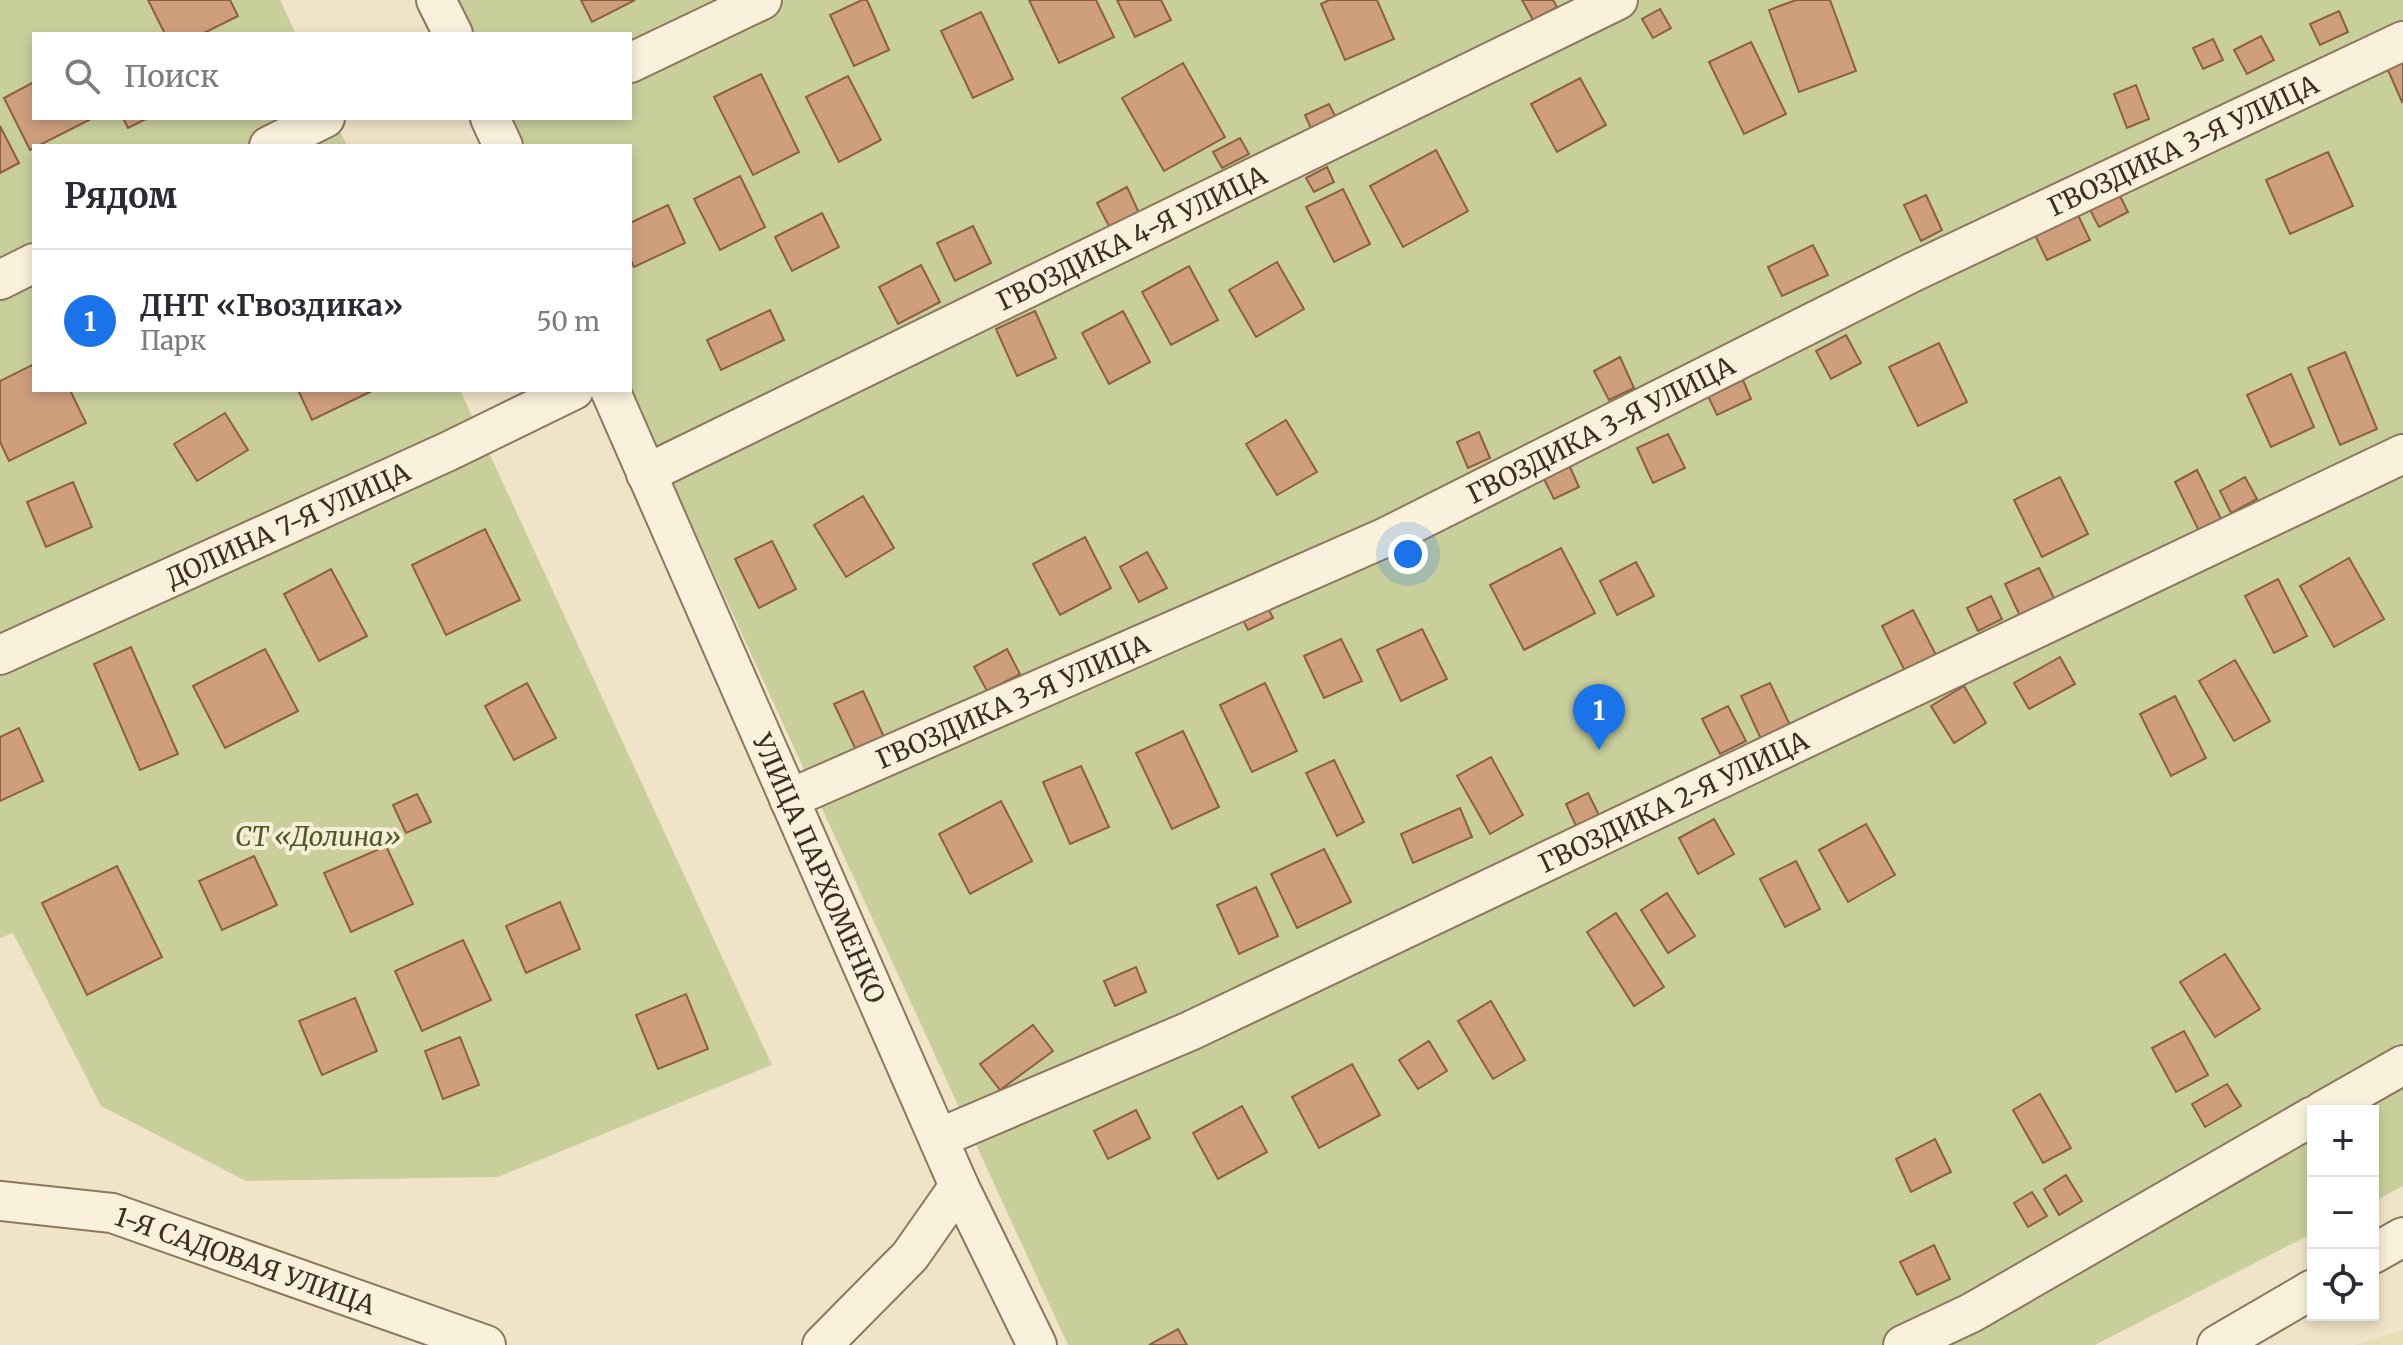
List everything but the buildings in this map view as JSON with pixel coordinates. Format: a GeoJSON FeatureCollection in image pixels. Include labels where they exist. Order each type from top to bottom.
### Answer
{"type":"FeatureCollection","features":[{"type":"Feature","properties":{"kind":"street"},"geometry":{"type":"LineString","coordinates":[[436,0],[452,32]]}},
{"type":"Feature","properties":{"kind":"street"},"geometry":{"type":"LineString","coordinates":[[632,62],[762,0]]}},
{"type":"Feature","properties":{"kind":"street","name":"ГВОЗДИКА 4-Я УЛИЦА"},"geometry":{"type":"LineString","coordinates":[[646,474],[1618,0]]}},
{"type":"Feature","properties":{"kind":"street","name":"ГВОЗДИКА 3-Я УЛИЦА"},"geometry":{"type":"LineString","coordinates":[[789,799],[1384,538],[1911,273],[2403,41]]}},
{"type":"Feature","properties":{"kind":"street"},"geometry":{"type":"LineString","coordinates":[[273,144],[321,120]]}},
{"type":"Feature","properties":{"kind":"street"},"geometry":{"type":"LineString","coordinates":[[0,280],[32,264]]}},
{"type":"Feature","properties":{"kind":"street","name":"ДОЛИНА 7-Я УЛИЦА"},"geometry":{"type":"LineString","coordinates":[[0,655],[449,451],[570,392]]}},
{"type":"Feature","properties":{"kind":"street","name":"УЛИЦА ПАРХОМЕНКО"},"geometry":{"type":"LineString","coordinates":[[611,392],[959,1186],[1037,1345]]}},
{"type":"Feature","properties":{"kind":"street","name":"ГВОЗДИКА 2-Я УЛИЦА"},"geometry":{"type":"LineString","coordinates":[[939,1138],[1190,1031],[2403,454]]}},
{"type":"Feature","properties":{"kind":"street"},"geometry":{"type":"LineString","coordinates":[[2333,1105],[2403,1065]]}},
{"type":"Feature","properties":{"kind":"street"},"geometry":{"type":"LineString","coordinates":[[1903,1345],[1971,1313],[2307,1119]]}},
{"type":"Feature","properties":{"kind":"street"},"geometry":{"type":"LineString","coordinates":[[822,1345],[910,1256],[959,1186]]}},
{"type":"Feature","properties":{"kind":"street","name":"1-Я САДОВАЯ УЛИЦА"},"geometry":{"type":"LineString","coordinates":[[0,1201],[112,1213],[486,1345]]}},
{"type":"Feature","properties":{"kind":"street"},"geometry":{"type":"LineString","coordinates":[[2379,1251],[2403,1237]]}},
{"type":"Feature","properties":{"kind":"street"},"geometry":{"type":"LineString","coordinates":[[2217,1345],[2307,1292]]}},
{"type":"Feature","properties":{"kind":"shaded area"},"geometry":{"type":"Polygon","coordinates":[[[2403,1330],[2403,1345],[2356,1345],[2403,1330]]]}},
{"type":"Feature","properties":{"kind":"green space","name":"СТ «Долина»"},"geometry":{"type":"Polygon","coordinates":[[[0,0],[280,0],[295,32],[32,32],[32,120],[335,120],[346,144],[32,144],[32,392],[461,392],[772,1065],[498,1177],[246,1181],[101,1106],[13,933],[0,938],[0,0]]]}},
{"type":"Feature","properties":{"kind":"green space"},"geometry":{"type":"Polygon","coordinates":[[[451,0],[2403,0],[2403,1186],[2379,1199],[2379,1105],[2307,1105],[2307,1236],[2095,1345],[1068,1345],[631,392],[632,144],[517,144],[506,120],[632,120],[632,32],[465,32],[451,0]]]}},
{"type":"Feature","properties":{"kind":"place","name":"ДНТ «Гвоздика»"},"geometry":{"type":"Point","coordinates":[1599,750]}}]}
